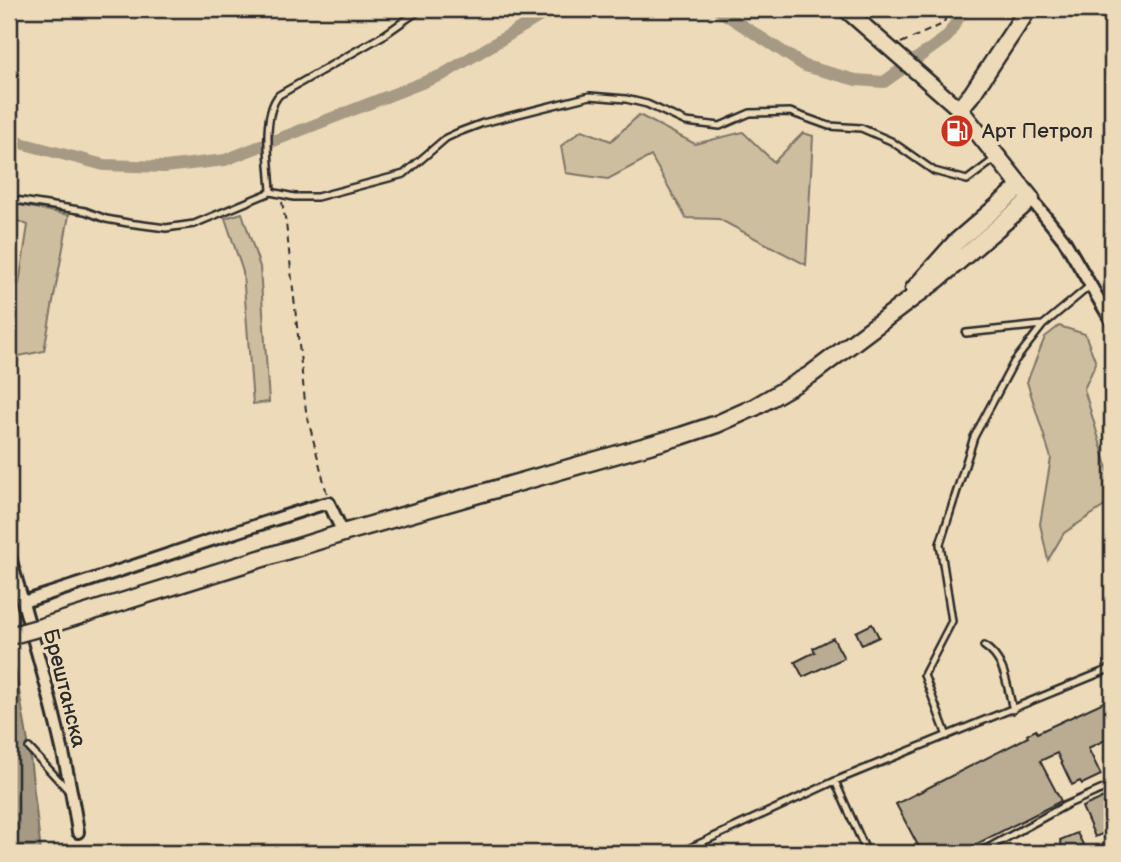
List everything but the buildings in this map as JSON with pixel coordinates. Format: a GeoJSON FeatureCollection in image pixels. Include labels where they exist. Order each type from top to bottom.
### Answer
{"type":"FeatureCollection","features":[{"type":"Feature","properties":{"kind":"main road"},"geometry":{"type":"LineString","coordinates":[[9,636],[344,533],[616,456],[717,424],[755,407],[810,375],[939,278],[1026,192],[959,109],[972,94],[1028,9]]}},
{"type":"Feature","properties":{"kind":"street"},"geometry":{"type":"LineString","coordinates":[[845,9],[959,109]]}},
{"type":"Feature","properties":{"kind":"street"},"geometry":{"type":"LineString","coordinates":[[1026,192],[1064,240],[1112,322]]}},
{"type":"Feature","properties":{"kind":"street"},"geometry":{"type":"LineString","coordinates":[[23,602],[329,503],[344,533]]}},
{"type":"Feature","properties":{"kind":"street","name":"Брештанска"},"geometry":{"type":"LineString","coordinates":[[9,554],[72,795],[78,832]]}},
{"type":"Feature","properties":{"kind":"lane"},"geometry":{"type":"LineString","coordinates":[[271,192],[268,124],[272,102],[279,95],[384,35],[421,9]]}},
{"type":"Feature","properties":{"kind":"lane"},"geometry":{"type":"LineString","coordinates":[[9,199],[166,228],[194,224],[271,192],[317,197],[404,174],[446,138],[459,132],[483,123],[590,96],[626,99],[647,104],[686,122],[720,126],[750,113],[790,112],[829,126],[861,128],[891,141],[934,171],[967,180],[997,157]]}},
{"type":"Feature","properties":{"kind":"lane"},"geometry":{"type":"LineString","coordinates":[[947,736],[924,675],[952,621],[940,544],[974,437],[1014,362],[1043,325],[1091,285]]}},
{"type":"Feature","properties":{"kind":"lane"},"geometry":{"type":"LineString","coordinates":[[966,333],[1043,325]]}},
{"type":"Feature","properties":{"kind":"lane"},"geometry":{"type":"LineString","coordinates":[[984,646],[996,654],[1009,688],[1013,710]]}},
{"type":"Feature","properties":{"kind":"lane"},"geometry":{"type":"LineString","coordinates":[[679,853],[835,780],[1112,668]]}},
{"type":"Feature","properties":{"kind":"lane"},"geometry":{"type":"LineString","coordinates":[[29,748],[72,795]]}},
{"type":"Feature","properties":{"kind":"lane"},"geometry":{"type":"LineString","coordinates":[[835,780],[867,853]]}},
{"type":"Feature","properties":{"kind":"lane"},"geometry":{"type":"LineString","coordinates":[[979,853],[1066,806],[1112,785]]}},
{"type":"Feature","properties":{"kind":"path"},"geometry":{"type":"LineString","coordinates":[[896,53],[943,24],[950,9]]}},
{"type":"Feature","properties":{"kind":"path"},"geometry":{"type":"LineString","coordinates":[[280,195],[286,223],[306,411],[329,503]]}},
{"type":"Feature","properties":{"kind":"shaded area"},"geometry":{"type":"Polygon","coordinates":[[[639,115],[695,144],[743,132],[774,162],[803,133],[813,136],[806,265],[719,219],[686,218],[651,156],[608,179],[566,173],[561,146],[582,130],[611,141],[639,115]]]}},
{"type":"Feature","properties":{"kind":"shaded area"},"geometry":{"type":"Polygon","coordinates":[[[9,203],[69,215],[44,351],[9,358],[9,291],[19,284],[28,225],[9,217],[9,203]]]}},
{"type":"Feature","properties":{"kind":"shaded area"},"geometry":{"type":"Polygon","coordinates":[[[242,213],[260,267],[269,402],[253,404],[243,272],[225,218],[242,213]]]}},
{"type":"Feature","properties":{"kind":"shaded area"},"geometry":{"type":"Polygon","coordinates":[[[1059,326],[1085,334],[1096,363],[1084,389],[1112,483],[1112,501],[1064,533],[1048,560],[1040,524],[1051,458],[1027,382],[1045,337],[1059,326]]]}},
{"type":"Feature","properties":{"kind":"shaded area"},"geometry":{"type":"Polygon","coordinates":[[[9,633],[29,748],[41,853],[9,853],[9,633]]]}},
{"type":"Feature","properties":{"kind":"waterway"},"geometry":{"type":"LineString","coordinates":[[9,140],[104,165],[165,167],[225,160],[442,75],[552,9]]}},
{"type":"Feature","properties":{"kind":"waterway"},"geometry":{"type":"LineString","coordinates":[[717,9],[805,66],[856,80],[884,82],[947,37],[964,9]]}},
{"type":"Feature","properties":{"kind":"place","name":"Арт Петрол"},"geometry":{"type":"Point","coordinates":[957,131]}}]}
